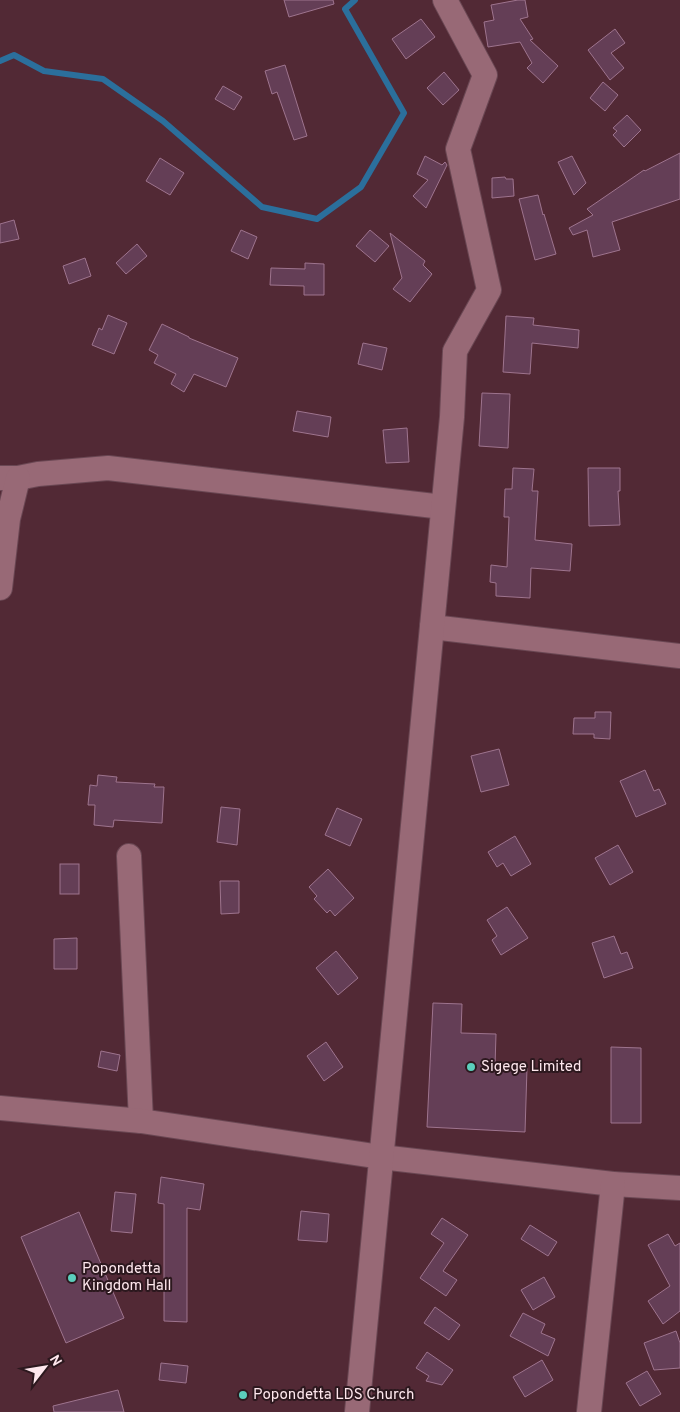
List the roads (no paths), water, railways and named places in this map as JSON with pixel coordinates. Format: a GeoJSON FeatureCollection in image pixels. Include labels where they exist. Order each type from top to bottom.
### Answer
{"type":"FeatureCollection","features":[{"type":"Feature","properties":{"kind":"street"},"geometry":{"type":"LineString","coordinates":[[357,1412],[452,417],[455,351],[489,290],[458,149],[485,75],[445,0]]}},
{"type":"Feature","properties":{"kind":"street"},"geometry":{"type":"LineString","coordinates":[[0,588],[8,519],[9,478],[108,468],[443,507]]}},
{"type":"Feature","properties":{"kind":"street"},"geometry":{"type":"LineString","coordinates":[[432,627],[680,656]]}},
{"type":"Feature","properties":{"kind":"street"},"geometry":{"type":"LineString","coordinates":[[129,856],[141,1121]]}},
{"type":"Feature","properties":{"kind":"street"},"geometry":{"type":"LineString","coordinates":[[0,1108],[141,1121],[382,1157],[613,1184],[680,1188]]}},
{"type":"Feature","properties":{"kind":"street"},"geometry":{"type":"LineString","coordinates":[[589,1412],[613,1184]]}},
{"type":"Feature","properties":{"kind":"waterway"},"geometry":{"type":"LineString","coordinates":[[0,61],[14,55],[44,71],[103,79],[163,121],[262,207],[317,219],[361,187],[404,113],[345,9],[355,0]]}},
{"type":"Feature","properties":{"kind":"place","name":"Sigege Limited"},"geometry":{"type":"Point","coordinates":[471,1067]}},
{"type":"Feature","properties":{"kind":"place","name":"Popondetta Kingdom Hall"},"geometry":{"type":"Point","coordinates":[72,1278]}},
{"type":"Feature","properties":{"kind":"place","name":"Popondetta LDS Church"},"geometry":{"type":"Point","coordinates":[243,1395]}}]}
